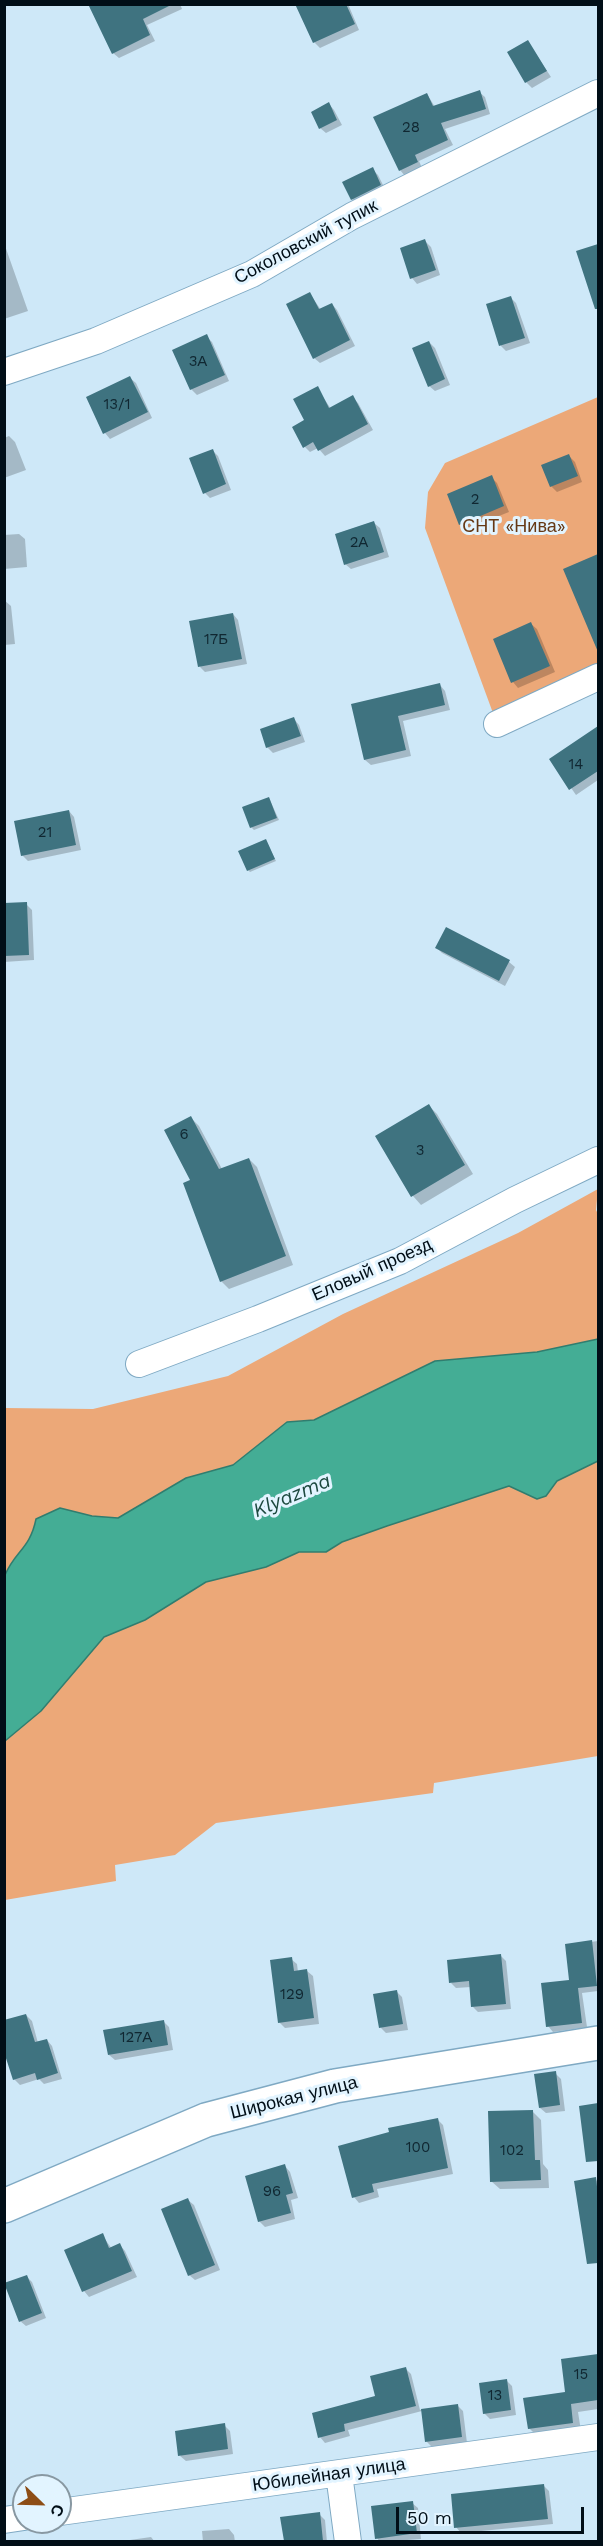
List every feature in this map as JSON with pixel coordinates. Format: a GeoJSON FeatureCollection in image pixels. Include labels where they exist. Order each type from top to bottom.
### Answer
{"type":"FeatureCollection","features":[{"type":"Feature","properties":{"kind":"street","name":"Соколовский тупик"},"geometry":{"type":"LineString","coordinates":[[4,372],[96,341],[252,274],[352,216],[598,93]]}},
{"type":"Feature","properties":{"kind":"street"},"geometry":{"type":"LineString","coordinates":[[497,724],[598,677]]}},
{"type":"Feature","properties":{"kind":"street","name":"Еловый проезд"},"geometry":{"type":"LineString","coordinates":[[139,1364],[258,1320],[400,1261],[515,1200],[598,1160]]}},
{"type":"Feature","properties":{"kind":"street","name":"Широкая улица"},"geometry":{"type":"LineString","coordinates":[[4,2206],[206,2120],[335,2086],[598,2043]]}},
{"type":"Feature","properties":{"kind":"street","name":"Юбилейная улица"},"geometry":{"type":"LineString","coordinates":[[72,2510],[598,2437]]}},
{"type":"Feature","properties":{"kind":"street"},"geometry":{"type":"LineString","coordinates":[[339,2474],[348,2541]]}},
{"type":"Feature","properties":{"kind":"green space","name":"СНТ «Нива»"},"geometry":{"type":"Polygon","coordinates":[[[598,397],[598,677],[497,724],[425,528],[428,492],[445,463],[598,397]]]}},
{"type":"Feature","properties":{"kind":"green space"},"geometry":{"type":"Polygon","coordinates":[[[598,1189],[596,1210],[598,1214],[598,1339],[537,1352],[435,1361],[314,1420],[287,1422],[233,1465],[186,1478],[118,1518],[92,1516],[59,1509],[36,1519],[30,1537],[5,1575],[5,1408],[93,1409],[228,1376],[343,1314],[518,1233],[598,1189]]]}},
{"type":"Feature","properties":{"kind":"green space"},"geometry":{"type":"Polygon","coordinates":[[[598,1461],[598,1756],[434,1783],[433,1793],[216,1823],[175,1855],[115,1865],[116,1881],[5,1900],[5,1741],[41,1711],[104,1637],[145,1620],[206,1582],[266,1567],[299,1552],[326,1552],[342,1542],[509,1486],[546,1496],[557,1481],[598,1461]]]}},
{"type":"Feature","properties":{"kind":"water","name":"Klyazma"},"geometry":{"type":"Polygon","coordinates":[[[598,1339],[598,1461],[557,1481],[546,1496],[537,1499],[509,1486],[342,1542],[326,1552],[299,1552],[266,1567],[206,1582],[145,1620],[104,1637],[41,1711],[5,1741],[5,1575],[30,1537],[36,1519],[60,1508],[92,1516],[118,1518],[186,1478],[233,1465],[287,1422],[314,1420],[435,1361],[537,1352],[598,1339]]]}},
{"type":"Feature","properties":{"kind":"building"},"geometry":{"type":"Polygon","coordinates":[[[88,4],[173,4],[143,19],[150,35],[112,54],[88,4]]]}},
{"type":"Feature","properties":{"kind":"building"},"geometry":{"type":"Polygon","coordinates":[[[295,4],[346,4],[355,24],[313,43],[295,4]]]}},
{"type":"Feature","properties":{"kind":"building"},"geometry":{"type":"Polygon","coordinates":[[[528,40],[547,71],[525,83],[507,52],[528,40]]]}},
{"type":"Feature","properties":{"kind":"building"},"geometry":{"type":"Polygon","coordinates":[[[480,90],[486,109],[441,123],[448,140],[415,155],[418,162],[399,171],[373,117],[427,93],[433,106],[480,90]]]}},
{"type":"Feature","properties":{"kind":"building"},"geometry":{"type":"Polygon","coordinates":[[[329,102],[337,120],[319,129],[311,112],[329,102]]]}},
{"type":"Feature","properties":{"kind":"building"},"geometry":{"type":"Polygon","coordinates":[[[373,167],[381,185],[351,200],[342,182],[373,167]]]}},
{"type":"Feature","properties":{"kind":"building"},"geometry":{"type":"Polygon","coordinates":[[[425,239],[436,270],[410,279],[400,248],[425,239]]]}},
{"type":"Feature","properties":{"kind":"building"},"geometry":{"type":"Polygon","coordinates":[[[598,244],[598,309],[595,309],[576,251],[598,244]]]}},
{"type":"Feature","properties":{"kind":"building"},"geometry":{"type":"Polygon","coordinates":[[[310,292],[319,309],[332,303],[350,340],[313,359],[286,304],[310,292]]]}},
{"type":"Feature","properties":{"kind":"building"},"geometry":{"type":"Polygon","coordinates":[[[511,296],[525,338],[499,346],[486,304],[511,296]]]}},
{"type":"Feature","properties":{"kind":"building"},"geometry":{"type":"Polygon","coordinates":[[[207,334],[225,375],[190,390],[172,350],[207,334]]]}},
{"type":"Feature","properties":{"kind":"building"},"geometry":{"type":"Polygon","coordinates":[[[429,341],[445,379],[428,387],[412,348],[429,341]]]}},
{"type":"Feature","properties":{"kind":"building"},"geometry":{"type":"Polygon","coordinates":[[[130,376],[148,412],[103,434],[86,397],[130,376]]]}},
{"type":"Feature","properties":{"kind":"building"},"geometry":{"type":"Polygon","coordinates":[[[318,386],[329,408],[353,395],[368,424],[318,451],[313,442],[303,448],[292,427],[304,420],[293,399],[318,386]]]}},
{"type":"Feature","properties":{"kind":"building"},"geometry":{"type":"Polygon","coordinates":[[[213,449],[226,484],[203,494],[189,458],[213,449]]]}},
{"type":"Feature","properties":{"kind":"building"},"geometry":{"type":"Polygon","coordinates":[[[569,454],[578,476],[550,487],[541,465],[569,454]]]}},
{"type":"Feature","properties":{"kind":"building"},"geometry":{"type":"Polygon","coordinates":[[[492,475],[504,506],[459,525],[447,494],[492,475]]]}},
{"type":"Feature","properties":{"kind":"building"},"geometry":{"type":"Polygon","coordinates":[[[374,521],[384,552],[344,565],[335,534],[374,521]]]}},
{"type":"Feature","properties":{"kind":"building"},"geometry":{"type":"Polygon","coordinates":[[[598,554],[598,652],[563,569],[598,554]]]}},
{"type":"Feature","properties":{"kind":"building"},"geometry":{"type":"Polygon","coordinates":[[[233,613],[242,659],[198,667],[189,621],[233,613]]]}},
{"type":"Feature","properties":{"kind":"building"},"geometry":{"type":"Polygon","coordinates":[[[531,622],[550,666],[511,683],[493,639],[531,622]]]}},
{"type":"Feature","properties":{"kind":"building"},"geometry":{"type":"Polygon","coordinates":[[[440,683],[445,705],[398,716],[406,750],[364,760],[351,704],[440,683]]]}},
{"type":"Feature","properties":{"kind":"building"},"geometry":{"type":"Polygon","coordinates":[[[294,717],[301,736],[266,748],[260,729],[294,717]]]}},
{"type":"Feature","properties":{"kind":"building"},"geometry":{"type":"Polygon","coordinates":[[[598,726],[598,771],[569,790],[549,759],[598,726]]]}},
{"type":"Feature","properties":{"kind":"building"},"geometry":{"type":"Polygon","coordinates":[[[269,797],[277,818],[250,828],[242,807],[269,797]]]}},
{"type":"Feature","properties":{"kind":"building"},"geometry":{"type":"Polygon","coordinates":[[[69,810],[76,845],[21,856],[14,821],[69,810]]]}},
{"type":"Feature","properties":{"kind":"building"},"geometry":{"type":"Polygon","coordinates":[[[266,839],[275,859],[247,871],[238,851],[266,839]]]}},
{"type":"Feature","properties":{"kind":"building"},"geometry":{"type":"Polygon","coordinates":[[[27,902],[29,955],[4,956],[4,903],[27,902]]]}},
{"type":"Feature","properties":{"kind":"building"},"geometry":{"type":"Polygon","coordinates":[[[446,927],[510,960],[499,981],[435,948],[446,927]]]}},
{"type":"Feature","properties":{"kind":"building"},"geometry":{"type":"Polygon","coordinates":[[[429,1104],[465,1165],[411,1197],[375,1136],[429,1104]]]}},
{"type":"Feature","properties":{"kind":"building"},"geometry":{"type":"Polygon","coordinates":[[[191,1116],[219,1169],[249,1158],[286,1256],[220,1282],[183,1183],[190,1180],[164,1130],[191,1116]]]}},
{"type":"Feature","properties":{"kind":"building"},"geometry":{"type":"Polygon","coordinates":[[[592,1940],[597,1986],[578,1988],[582,2023],[546,2027],[541,1983],[569,1980],[565,1944],[592,1940]]]}},
{"type":"Feature","properties":{"kind":"building"},"geometry":{"type":"Polygon","coordinates":[[[501,1954],[506,2004],[471,2007],[469,1981],[449,1983],[447,1960],[501,1954]]]}},
{"type":"Feature","properties":{"kind":"building"},"geometry":{"type":"Polygon","coordinates":[[[292,1957],[294,1971],[307,1969],[314,2018],[278,2023],[270,1960],[292,1957]]]}},
{"type":"Feature","properties":{"kind":"building"},"geometry":{"type":"Polygon","coordinates":[[[397,1990],[403,2024],[379,2028],[373,1994],[397,1990]]]}},
{"type":"Feature","properties":{"kind":"building"},"geometry":{"type":"Polygon","coordinates":[[[26,2014],[35,2042],[47,2039],[58,2073],[37,2080],[35,2073],[13,2080],[4,2052],[4,2020],[26,2014]]]}},
{"type":"Feature","properties":{"kind":"building"},"geometry":{"type":"Polygon","coordinates":[[[164,2020],[168,2045],[108,2055],[103,2030],[164,2020]]]}},
{"type":"Feature","properties":{"kind":"building"},"geometry":{"type":"Polygon","coordinates":[[[556,2071],[560,2105],[539,2108],[534,2074],[556,2071]]]}},
{"type":"Feature","properties":{"kind":"building"},"geometry":{"type":"Polygon","coordinates":[[[598,2103],[598,2161],[586,2162],[579,2106],[598,2103]]]}},
{"type":"Feature","properties":{"kind":"building"},"geometry":{"type":"Polygon","coordinates":[[[533,2110],[535,2160],[540,2160],[541,2180],[490,2182],[488,2111],[533,2110]]]}},
{"type":"Feature","properties":{"kind":"building"},"geometry":{"type":"Polygon","coordinates":[[[438,2118],[448,2168],[372,2184],[374,2192],[352,2198],[338,2146],[389,2132],[388,2128],[438,2118]]]}},
{"type":"Feature","properties":{"kind":"building"},"geometry":{"type":"Polygon","coordinates":[[[285,2164],[293,2193],[286,2195],[291,2213],[258,2222],[245,2176],[285,2164]]]}},
{"type":"Feature","properties":{"kind":"building"},"geometry":{"type":"Polygon","coordinates":[[[596,2177],[598,2263],[587,2264],[574,2181],[596,2177]]]}},
{"type":"Feature","properties":{"kind":"building"},"geometry":{"type":"Polygon","coordinates":[[[188,2198],[215,2265],[188,2276],[161,2209],[188,2198]]]}},
{"type":"Feature","properties":{"kind":"building"},"geometry":{"type":"Polygon","coordinates":[[[103,2233],[109,2248],[120,2243],[132,2271],[82,2292],[64,2250],[103,2233]]]}},
{"type":"Feature","properties":{"kind":"building"},"geometry":{"type":"Polygon","coordinates":[[[27,2275],[42,2313],[19,2322],[4,2283],[27,2275]]]}},
{"type":"Feature","properties":{"kind":"building"},"geometry":{"type":"Polygon","coordinates":[[[598,2354],[598,2400],[571,2404],[573,2423],[528,2429],[523,2398],[565,2392],[561,2359],[598,2354]]]}},
{"type":"Feature","properties":{"kind":"building"},"geometry":{"type":"Polygon","coordinates":[[[406,2367],[416,2406],[344,2424],[345,2431],[318,2438],[312,2413],[375,2396],[370,2376],[406,2367]]]}},
{"type":"Feature","properties":{"kind":"building"},"geometry":{"type":"Polygon","coordinates":[[[507,2379],[511,2410],[483,2414],[479,2383],[507,2379]]]}},
{"type":"Feature","properties":{"kind":"building"},"geometry":{"type":"Polygon","coordinates":[[[458,2404],[462,2437],[425,2442],[421,2409],[458,2404]]]}},
{"type":"Feature","properties":{"kind":"building"},"geometry":{"type":"Polygon","coordinates":[[[225,2423],[228,2449],[178,2456],[175,2431],[225,2423]]]}},
{"type":"Feature","properties":{"kind":"building"},"geometry":{"type":"Polygon","coordinates":[[[544,2484],[548,2519],[454,2528],[451,2494],[544,2484]]]}},
{"type":"Feature","properties":{"kind":"building"},"geometry":{"type":"Polygon","coordinates":[[[413,2501],[417,2533],[375,2539],[371,2506],[413,2501]]]}},
{"type":"Feature","properties":{"kind":"building"},"geometry":{"type":"Polygon","coordinates":[[[320,2512],[323,2541],[284,2541],[280,2517],[320,2512]]]}}]}
